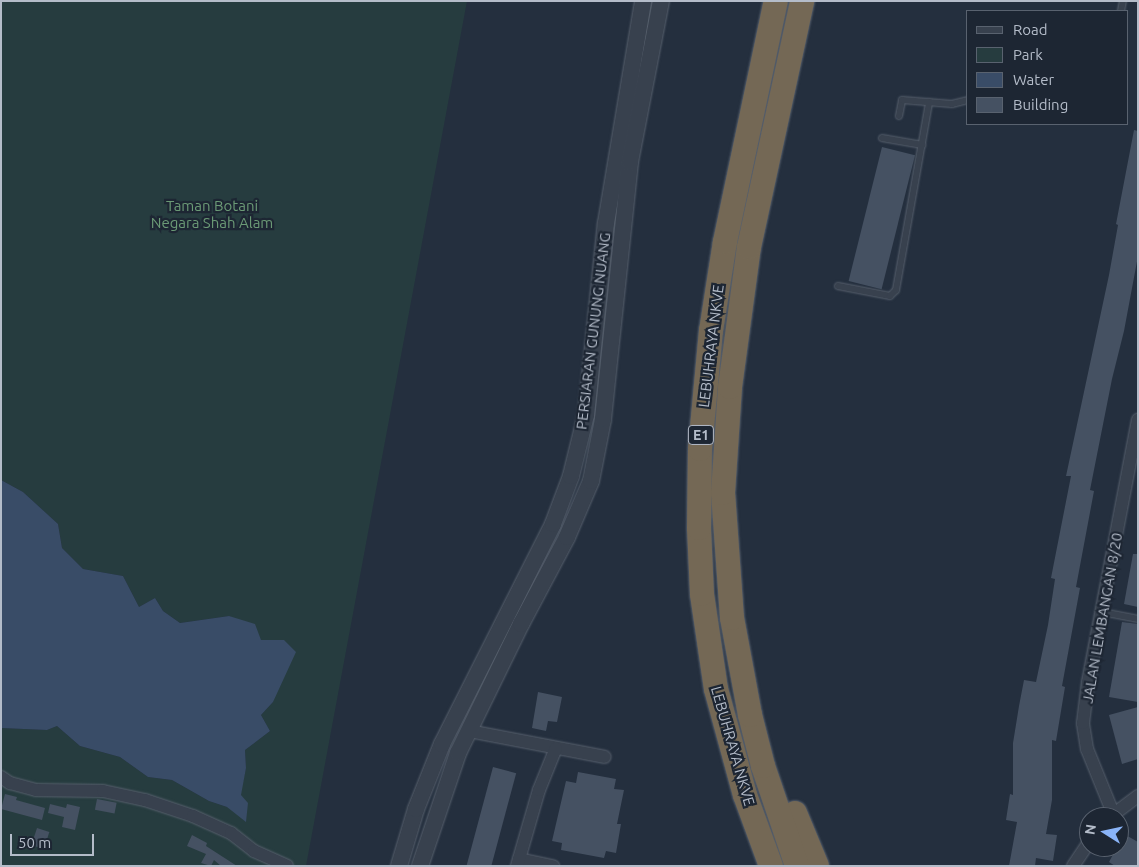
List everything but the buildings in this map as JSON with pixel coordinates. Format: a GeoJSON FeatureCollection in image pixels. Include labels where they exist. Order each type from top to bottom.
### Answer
{"type":"FeatureCollection","features":[{"type":"Feature","properties":{"kind":"highway","name":"LEBUHRAYA NKVE"},"geometry":{"type":"LineString","coordinates":[[772,866],[743,787],[716,689],[702,594],[699,518],[700,448],[711,331],[726,242],[776,1]]}},
{"type":"Feature","properties":{"kind":"highway","name":"LEBUHRAYA NKVE"},"geometry":{"type":"LineString","coordinates":[[797,866],[763,766],[750,715],[732,618],[723,493],[726,436],[736,333],[749,247],[802,1]]}},
{"type":"Feature","properties":{"kind":"highway"},"geometry":{"type":"LineString","coordinates":[[732,618],[782,778],[817,866]]}},
{"type":"Feature","properties":{"kind":"street","name":"PERSIARAN GUNUNG NUANG"},"geometry":{"type":"LineString","coordinates":[[399,866],[416,809],[442,744],[553,524],[571,476],[586,416],[606,223],[643,1]]}},
{"type":"Feature","properties":{"kind":"street","name":"PERSIARAN GUNUNG NUANG"},"geometry":{"type":"LineString","coordinates":[[420,866],[458,753],[521,624],[567,537],[591,480],[603,419],[630,162],[661,1]]}},
{"type":"Feature","properties":{"kind":"street","name":"JALAN LEMBANGAN 8/20"},"geometry":{"type":"LineString","coordinates":[[1108,807],[1087,749],[1083,723],[1088,682],[1134,467],[1138,420]]}},
{"type":"Feature","properties":{"kind":"street"},"geometry":{"type":"LineString","coordinates":[[469,731],[605,756]]}},
{"type":"Feature","properties":{"kind":"street"},"geometry":{"type":"LineString","coordinates":[[553,866],[518,862],[539,790],[556,748]]}},
{"type":"Feature","properties":{"kind":"street"},"geometry":{"type":"LineString","coordinates":[[1,777],[10,783],[36,790],[103,791],[145,800],[193,816],[231,833],[254,851],[286,866]]}},
{"type":"Feature","properties":{"kind":"street"},"geometry":{"type":"LineString","coordinates":[[1122,807],[1138,796]]}},
{"type":"Feature","properties":{"kind":"lane"},"geometry":{"type":"LineString","coordinates":[[899,116],[902,100],[952,104],[966,100]]}},
{"type":"Feature","properties":{"kind":"lane"},"geometry":{"type":"LineString","coordinates":[[838,286],[890,296],[896,290],[929,102]]}},
{"type":"Feature","properties":{"kind":"lane"},"geometry":{"type":"LineString","coordinates":[[882,138],[922,145]]}},
{"type":"Feature","properties":{"kind":"lane"},"geometry":{"type":"LineString","coordinates":[[1102,612],[1138,619]]}},
{"type":"Feature","properties":{"kind":"green space","name":"Taman Botani Negara Shah Alam"},"geometry":{"type":"Polygon","coordinates":[[[1,1],[467,1],[306,866],[1,866],[1,728],[47,730],[57,726],[80,746],[120,757],[148,777],[172,780],[209,801],[227,807],[240,795],[246,768],[245,750],[270,731],[261,715],[273,702],[284,640],[261,640],[229,616],[180,623],[163,611],[155,598],[139,607],[123,576],[83,569],[62,548],[58,524],[23,492],[1,480],[1,1]]]}},
{"type":"Feature","properties":{"kind":"water"},"geometry":{"type":"Polygon","coordinates":[[[1,480],[23,492],[58,524],[62,548],[83,569],[123,576],[139,607],[155,598],[163,611],[180,623],[229,616],[255,624],[261,640],[284,640],[296,652],[273,702],[261,715],[270,731],[245,750],[246,768],[241,795],[248,803],[246,822],[227,807],[209,801],[172,780],[148,777],[120,757],[80,746],[57,726],[47,730],[1,728],[1,480]]]}}]}
